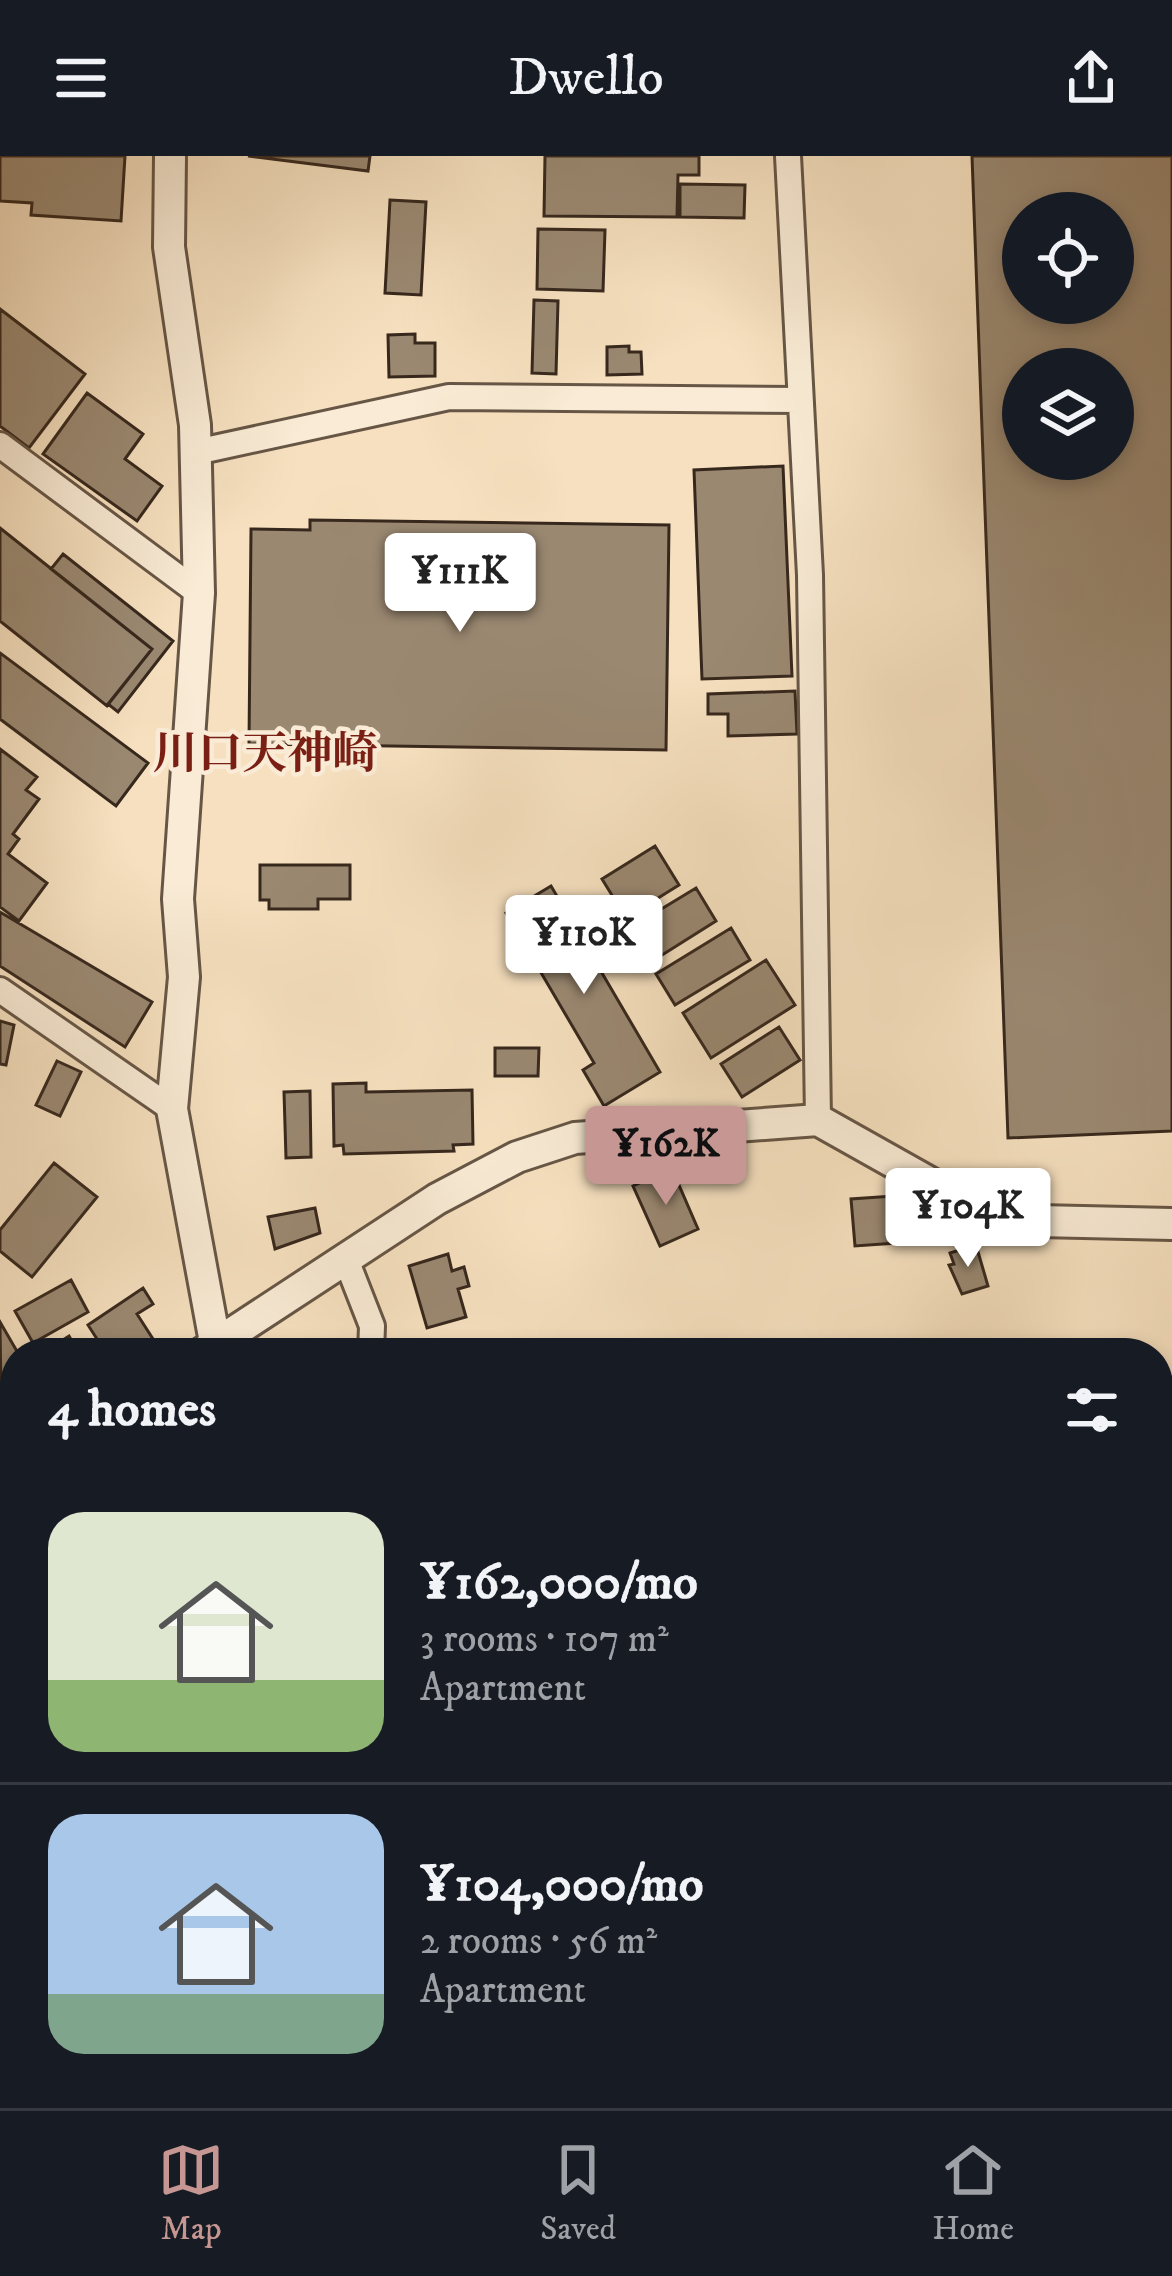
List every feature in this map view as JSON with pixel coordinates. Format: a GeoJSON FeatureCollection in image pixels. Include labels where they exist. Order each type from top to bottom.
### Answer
{"type":"FeatureCollection","features":[{"type":"Feature","properties":{"kind":"street"},"geometry":{"type":"LineString","coordinates":[[170,156],[169,247],[196,452],[199,592],[178,899],[184,976],[172,1109],[210,1338]]}},
{"type":"Feature","properties":{"kind":"street"},"geometry":{"type":"LineString","coordinates":[[788,156],[810,575],[818,1120]]}},
{"type":"Feature","properties":{"kind":"street"},"geometry":{"type":"LineString","coordinates":[[196,452],[449,398],[800,400]]}},
{"type":"Feature","properties":{"kind":"street"},"geometry":{"type":"LineString","coordinates":[[0,445],[199,592]]}},
{"type":"Feature","properties":{"kind":"street"},"geometry":{"type":"LineString","coordinates":[[0,990],[172,1109]]}},
{"type":"Feature","properties":{"kind":"street"},"geometry":{"type":"LineString","coordinates":[[231,1338],[345,1258],[517,1157],[575,1138],[818,1120],[996,1220],[1172,1224]]}},
{"type":"Feature","properties":{"kind":"street"},"geometry":{"type":"LineString","coordinates":[[345,1258],[372,1326],[372,1338]]}},
{"type":"Feature","properties":{"kind":"building"},"geometry":{"type":"Polygon","coordinates":[[[0,156],[125,156],[121,221],[31,215],[32,203],[0,201],[0,156]]]}},
{"type":"Feature","properties":{"kind":"building"},"geometry":{"type":"Polygon","coordinates":[[[248,156],[370,156],[368,171],[248,156]]]}},
{"type":"Feature","properties":{"kind":"building"},"geometry":{"type":"Polygon","coordinates":[[[545,156],[699,156],[699,175],[678,175],[677,217],[544,216],[545,156]]]}},
{"type":"Feature","properties":{"kind":"building"},"geometry":{"type":"Polygon","coordinates":[[[972,156],[1172,156],[1172,1131],[1008,1138],[972,156]]]}},
{"type":"Feature","properties":{"kind":"building"},"geometry":{"type":"Polygon","coordinates":[[[680,184],[745,185],[744,218],[680,217],[680,184]]]}},
{"type":"Feature","properties":{"kind":"building"},"geometry":{"type":"Polygon","coordinates":[[[390,200],[426,202],[421,295],[385,293],[390,200]]]}},
{"type":"Feature","properties":{"kind":"building"},"geometry":{"type":"Polygon","coordinates":[[[538,229],[605,230],[603,291],[537,289],[538,229]]]}},
{"type":"Feature","properties":{"kind":"building"},"geometry":{"type":"Polygon","coordinates":[[[534,300],[558,301],[556,374],[532,373],[534,300]]]}},
{"type":"Feature","properties":{"kind":"building"},"geometry":{"type":"Polygon","coordinates":[[[0,309],[85,374],[29,448],[0,426],[0,309]]]}},
{"type":"Feature","properties":{"kind":"building"},"geometry":{"type":"Polygon","coordinates":[[[415,334],[415,343],[435,343],[435,376],[389,377],[388,335],[415,334]]]}},
{"type":"Feature","properties":{"kind":"building"},"geometry":{"type":"Polygon","coordinates":[[[629,346],[629,352],[641,352],[642,374],[607,375],[607,347],[629,346]]]}},
{"type":"Feature","properties":{"kind":"building"},"geometry":{"type":"Polygon","coordinates":[[[87,393],[143,434],[125,459],[162,486],[137,521],[43,454],[87,393]]]}},
{"type":"Feature","properties":{"kind":"building"},"geometry":{"type":"Polygon","coordinates":[[[783,466],[792,676],[702,679],[694,470],[783,466]]]}},
{"type":"Feature","properties":{"kind":"building"},"geometry":{"type":"Polygon","coordinates":[[[310,520],[669,525],[666,750],[249,744],[251,529],[310,530],[310,520]]]}},
{"type":"Feature","properties":{"kind":"building"},"geometry":{"type":"Polygon","coordinates":[[[0,528],[152,649],[107,706],[0,621],[0,528]]]}},
{"type":"Feature","properties":{"kind":"building"},"geometry":{"type":"Polygon","coordinates":[[[63,554],[173,641],[118,712],[108,704],[152,649],[51,569],[63,554]]]}},
{"type":"Feature","properties":{"kind":"building"},"geometry":{"type":"Polygon","coordinates":[[[0,653],[148,763],[116,806],[0,719],[0,653]]]}},
{"type":"Feature","properties":{"kind":"building"},"geometry":{"type":"Polygon","coordinates":[[[795,691],[797,734],[728,736],[728,714],[708,714],[708,694],[795,691]]]}},
{"type":"Feature","properties":{"kind":"building"},"geometry":{"type":"Polygon","coordinates":[[[0,749],[37,777],[26,790],[39,799],[13,834],[19,839],[8,854],[47,883],[19,921],[0,907],[0,749]]]}},
{"type":"Feature","properties":{"kind":"building"},"geometry":{"type":"Polygon","coordinates":[[[655,846],[679,885],[626,918],[602,879],[655,846]]]}},
{"type":"Feature","properties":{"kind":"building"},"geometry":{"type":"Polygon","coordinates":[[[260,865],[350,865],[350,899],[318,899],[318,909],[269,909],[269,900],[260,900],[260,865]]]}},
{"type":"Feature","properties":{"kind":"building"},"geometry":{"type":"Polygon","coordinates":[[[551,886],[660,1072],[604,1106],[583,1070],[594,1063],[506,913],[551,886]]]}},
{"type":"Feature","properties":{"kind":"building"},"geometry":{"type":"Polygon","coordinates":[[[696,888],[716,921],[651,962],[630,928],[696,888]]]}},
{"type":"Feature","properties":{"kind":"building"},"geometry":{"type":"Polygon","coordinates":[[[0,912],[152,1002],[125,1047],[0,966],[0,912]]]}},
{"type":"Feature","properties":{"kind":"building"},"geometry":{"type":"Polygon","coordinates":[[[731,928],[750,960],[675,1005],[656,974],[731,928]]]}},
{"type":"Feature","properties":{"kind":"building"},"geometry":{"type":"Polygon","coordinates":[[[766,960],[795,1005],[711,1058],[683,1013],[766,960]]]}},
{"type":"Feature","properties":{"kind":"building"},"geometry":{"type":"Polygon","coordinates":[[[0,1021],[14,1025],[6,1065],[0,1064],[0,1021]]]}},
{"type":"Feature","properties":{"kind":"building"},"geometry":{"type":"Polygon","coordinates":[[[779,1027],[800,1060],[742,1097],[721,1064],[779,1027]]]}},
{"type":"Feature","properties":{"kind":"building"},"geometry":{"type":"Polygon","coordinates":[[[495,1048],[539,1048],[538,1076],[495,1076],[495,1048]]]}},
{"type":"Feature","properties":{"kind":"building"},"geometry":{"type":"Polygon","coordinates":[[[57,1061],[81,1072],[60,1116],[36,1105],[57,1061]]]}},
{"type":"Feature","properties":{"kind":"building"},"geometry":{"type":"Polygon","coordinates":[[[366,1083],[366,1092],[472,1090],[473,1144],[453,1145],[454,1151],[344,1154],[343,1145],[334,1146],[333,1084],[366,1083]]]}},
{"type":"Feature","properties":{"kind":"building"},"geometry":{"type":"Polygon","coordinates":[[[310,1091],[311,1157],[286,1158],[284,1092],[310,1091]]]}},
{"type":"Feature","properties":{"kind":"building"},"geometry":{"type":"Polygon","coordinates":[[[54,1163],[97,1197],[32,1277],[0,1251],[0,1230],[54,1163]]]}},
{"type":"Feature","properties":{"kind":"building"},"geometry":{"type":"Polygon","coordinates":[[[662,1173],[665,1180],[675,1176],[698,1229],[660,1246],[633,1186],[662,1173]]]}},
{"type":"Feature","properties":{"kind":"building"},"geometry":{"type":"Polygon","coordinates":[[[893,1196],[896,1243],[855,1246],[851,1199],[893,1196]]]}},
{"type":"Feature","properties":{"kind":"building"},"geometry":{"type":"Polygon","coordinates":[[[315,1208],[320,1233],[275,1249],[268,1217],[315,1208]]]}},
{"type":"Feature","properties":{"kind":"building"},"geometry":{"type":"Polygon","coordinates":[[[976,1245],[988,1286],[962,1294],[949,1265],[954,1264],[950,1253],[976,1245]]]}},
{"type":"Feature","properties":{"kind":"building"},"geometry":{"type":"Polygon","coordinates":[[[448,1254],[452,1271],[464,1267],[469,1286],[458,1289],[466,1317],[427,1328],[409,1266],[448,1254]]]}},
{"type":"Feature","properties":{"kind":"building"},"geometry":{"type":"Polygon","coordinates":[[[71,1280],[88,1312],[42,1338],[30,1338],[15,1311],[71,1280]]]}},
{"type":"Feature","properties":{"kind":"building"},"geometry":{"type":"Polygon","coordinates":[[[143,1288],[153,1304],[137,1314],[152,1338],[96,1338],[88,1325],[143,1288]]]}},
{"type":"Feature","properties":{"kind":"district","name":"川口天神崎"},"geometry":{"type":"Point","coordinates":[265,755]}}]}
